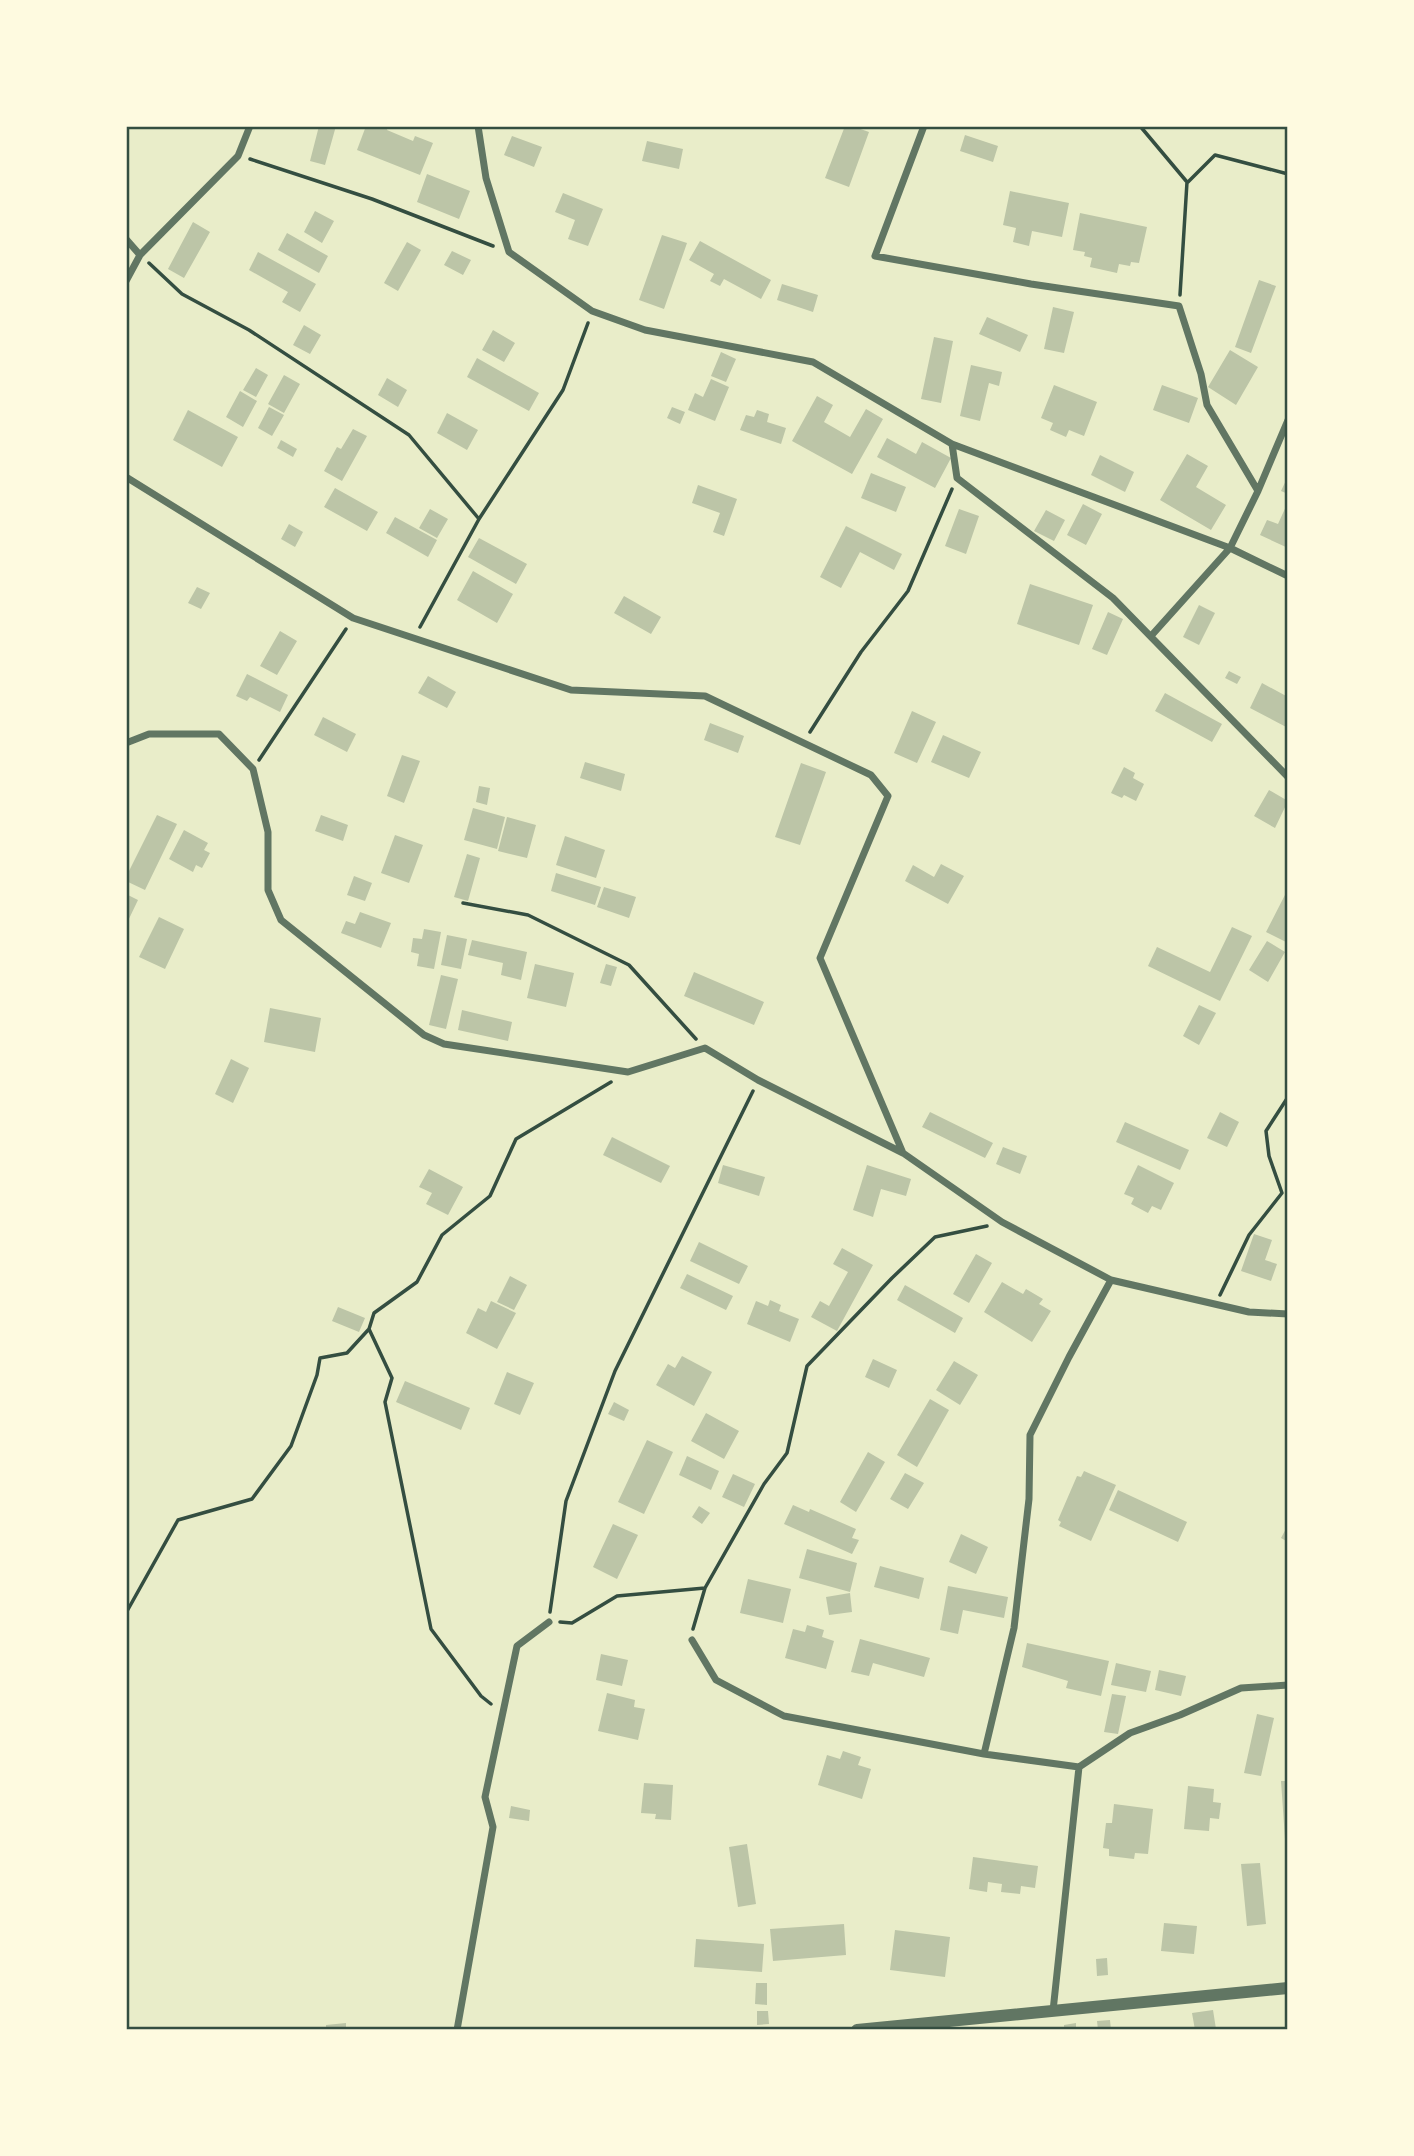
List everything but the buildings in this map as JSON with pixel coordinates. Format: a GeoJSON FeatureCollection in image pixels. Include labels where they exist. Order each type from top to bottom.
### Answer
{"type":"FeatureCollection","features":[{"type":"Feature","properties":{"kind":"street"},"geometry":{"type":"LineString","coordinates":[[126,281],[140,255],[238,156],[250,126]]}},
{"type":"Feature","properties":{"kind":"street"},"geometry":{"type":"LineString","coordinates":[[478,126],[486,178],[509,252],[592,311],[645,330],[813,362],[953,444],[1230,548],[1288,576]]}},
{"type":"Feature","properties":{"kind":"street"},"geometry":{"type":"LineString","coordinates":[[924,126],[875,256],[1031,284],[1179,306],[1201,374],[1207,405],[1258,491]]}},
{"type":"Feature","properties":{"kind":"street"},"geometry":{"type":"LineString","coordinates":[[126,239],[140,255]]}},
{"type":"Feature","properties":{"kind":"street"},"geometry":{"type":"LineString","coordinates":[[1151,636],[1230,548],[1288,420]]}},
{"type":"Feature","properties":{"kind":"street"},"geometry":{"type":"LineString","coordinates":[[953,444],[957,478],[1113,598],[1288,777]]}},
{"type":"Feature","properties":{"kind":"street"},"geometry":{"type":"LineString","coordinates":[[126,477],[353,618],[571,690],[705,696],[871,775],[888,796],[820,958],[903,1153]]}},
{"type":"Feature","properties":{"kind":"street"},"geometry":{"type":"LineString","coordinates":[[126,743],[149,734],[219,734],[253,769],[268,832],[268,890],[281,920],[424,1035],[444,1044],[628,1072],[705,1048],[758,1080],[903,1153],[1002,1222],[1111,1280],[1249,1312],[1288,1314]]}},
{"type":"Feature","properties":{"kind":"street"},"geometry":{"type":"LineString","coordinates":[[984,1754],[1014,1628],[1029,1499],[1030,1435],[1111,1280]]}},
{"type":"Feature","properties":{"kind":"street"},"geometry":{"type":"LineString","coordinates":[[457,2030],[493,1827],[485,1797],[517,1646],[549,1622]]}},
{"type":"Feature","properties":{"kind":"street"},"geometry":{"type":"LineString","coordinates":[[692,1640],[716,1680],[784,1716],[984,1754],[1079,1767],[1130,1733],[1180,1715],[1241,1688],[1288,1685]]}},
{"type":"Feature","properties":{"kind":"street"},"geometry":{"type":"LineString","coordinates":[[1053,2011],[1079,1767]]}},
{"type":"Feature","properties":{"kind":"street"},"geometry":{"type":"LineString","coordinates":[[857,2030],[1288,1988]]}},
{"type":"Feature","properties":{"kind":"path"},"geometry":{"type":"LineString","coordinates":[[1140,126],[1187,182]]}},
{"type":"Feature","properties":{"kind":"path"},"geometry":{"type":"LineString","coordinates":[[1179,306],[1187,182],[1215,155],[1288,174]]}},
{"type":"Feature","properties":{"kind":"path"},"geometry":{"type":"LineString","coordinates":[[238,156],[372,199],[509,252]]}},
{"type":"Feature","properties":{"kind":"path"},"geometry":{"type":"LineString","coordinates":[[140,255],[183,294],[249,330],[409,435],[479,519]]}},
{"type":"Feature","properties":{"kind":"path"},"geometry":{"type":"LineString","coordinates":[[414,638],[479,519],[563,390],[592,311]]}},
{"type":"Feature","properties":{"kind":"path"},"geometry":{"type":"LineString","coordinates":[[803,743],[861,652],[908,591],[957,478]]}},
{"type":"Feature","properties":{"kind":"path"},"geometry":{"type":"LineString","coordinates":[[253,769],[353,618]]}},
{"type":"Feature","properties":{"kind":"path"},"geometry":{"type":"LineString","coordinates":[[463,904],[528,915],[629,965],[705,1048]]}},
{"type":"Feature","properties":{"kind":"path"},"geometry":{"type":"LineString","coordinates":[[126,1613],[178,1520],[252,1499],[290,1446],[317,1375],[320,1358],[347,1353],[369,1329],[374,1313],[417,1282],[442,1235],[490,1196],[516,1139],[628,1072]]}},
{"type":"Feature","properties":{"kind":"path"},"geometry":{"type":"LineString","coordinates":[[705,1588],[617,1596],[572,1623],[549,1622],[566,1501],[615,1371],[758,1080]]}},
{"type":"Feature","properties":{"kind":"path"},"geometry":{"type":"LineString","coordinates":[[1215,1305],[1249,1235],[1282,1193],[1269,1156],[1266,1131],[1288,1097]]}},
{"type":"Feature","properties":{"kind":"path"},"geometry":{"type":"LineString","coordinates":[[692,1640],[705,1588],[764,1484],[787,1453],[807,1366],[935,1237],[1002,1222]]}},
{"type":"Feature","properties":{"kind":"path"},"geometry":{"type":"LineString","coordinates":[[369,1329],[392,1378],[385,1402],[431,1629],[481,1696],[503,1714]]}}]}
